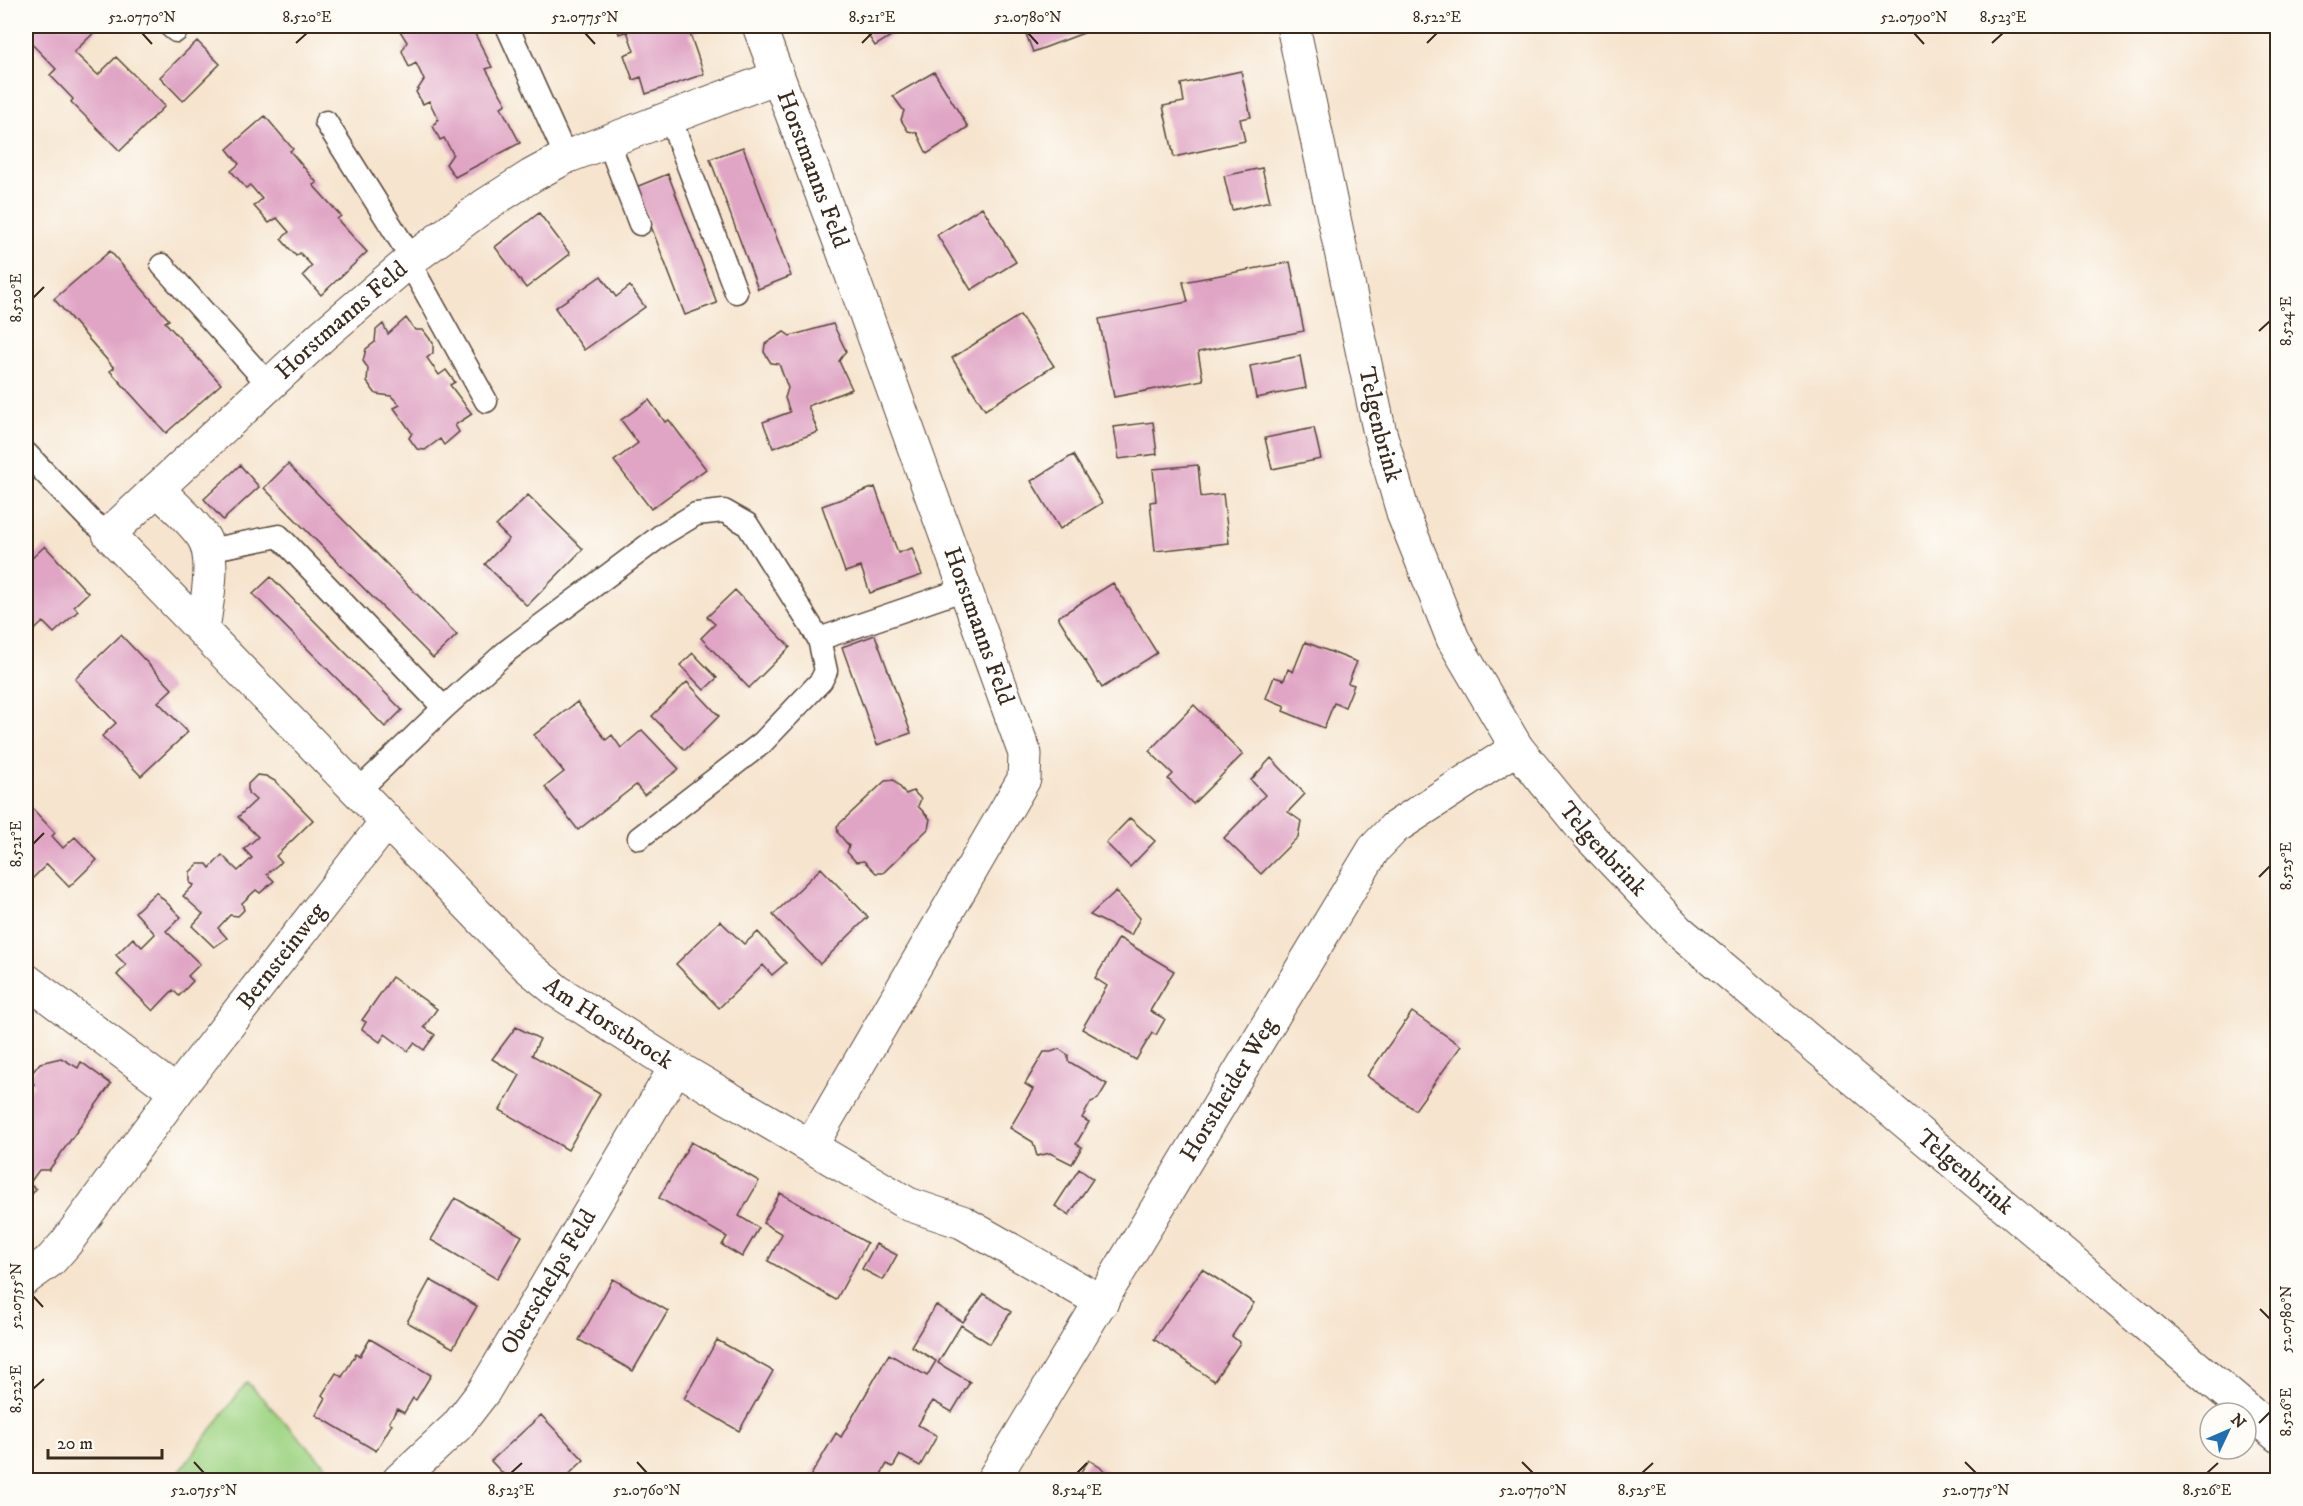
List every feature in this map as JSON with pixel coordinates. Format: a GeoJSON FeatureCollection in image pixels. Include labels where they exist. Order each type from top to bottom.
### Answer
{"type":"FeatureCollection","features":[{"type":"Feature","properties":{"kind":"street","name":"Horstmanns Feld"},"geometry":{"type":"LineString","coordinates":[[759,26],[1025,754],[1024,779],[811,1146]]}},
{"type":"Feature","properties":{"kind":"street","name":"Telgenbrink"},"geometry":{"type":"LineString","coordinates":[[1293,26],[1379,429],[1404,516],[1453,639],[1517,748],[1589,836],[1679,931],[2277,1436]]}},
{"type":"Feature","properties":{"kind":"street","name":"Horstmanns Feld"},"geometry":{"type":"LineString","coordinates":[[157,489],[323,335],[411,261],[484,206],[566,157],[777,77]]}},
{"type":"Feature","properties":{"kind":"street"},"geometry":{"type":"LineString","coordinates":[[110,534],[157,489],[202,537],[208,550],[210,566],[203,630]]}},
{"type":"Feature","properties":{"kind":"street","name":"Am Horstbrock"},"geometry":{"type":"LineString","coordinates":[[110,534],[527,966],[557,992],[676,1067],[908,1204],[962,1222],[1102,1302]]}},
{"type":"Feature","properties":{"kind":"street","name":"Horstheider Weg"},"geometry":{"type":"LineString","coordinates":[[993,1480],[1374,849],[1394,828],[1517,748]]}},
{"type":"Feature","properties":{"kind":"street","name":"Bernsteinweg"},"geometry":{"type":"LineString","coordinates":[[26,1278],[51,1260],[66,1243],[176,1092],[387,821]]}},
{"type":"Feature","properties":{"kind":"street"},"geometry":{"type":"LineString","coordinates":[[26,980],[176,1092]]}},
{"type":"Feature","properties":{"kind":"street","name":"Oberschelps Feld"},"geometry":{"type":"LineString","coordinates":[[399,1480],[457,1426],[484,1391],[676,1067]]}},
{"type":"Feature","properties":{"kind":"lane"},"geometry":{"type":"LineString","coordinates":[[507,26],[566,157]]}},
{"type":"Feature","properties":{"kind":"lane"},"geometry":{"type":"LineString","coordinates":[[670,118],[736,291]]}},
{"type":"Feature","properties":{"kind":"lane"},"geometry":{"type":"LineString","coordinates":[[326,122],[411,261],[486,401]]}},
{"type":"Feature","properties":{"kind":"lane"},"geometry":{"type":"LineString","coordinates":[[608,141],[640,224]]}},
{"type":"Feature","properties":{"kind":"lane"},"geometry":{"type":"LineString","coordinates":[[162,265],[269,385]]}},
{"type":"Feature","properties":{"kind":"lane"},"geometry":{"type":"LineString","coordinates":[[26,453],[91,521],[110,534]]}},
{"type":"Feature","properties":{"kind":"lane"},"geometry":{"type":"LineString","coordinates":[[358,792],[444,708],[507,651],[663,534],[696,514],[724,511],[747,524],[819,639],[826,671],[821,681],[762,743],[639,838]]}},
{"type":"Feature","properties":{"kind":"lane"},"geometry":{"type":"LineString","coordinates":[[208,550],[279,536],[444,708]]}},
{"type":"Feature","properties":{"kind":"lane"},"geometry":{"type":"LineString","coordinates":[[819,639],[965,589]]}},
{"type":"Feature","properties":{"kind":"green space"},"geometry":{"type":"Polygon","coordinates":[[[247,1382],[339,1480],[173,1480],[247,1382]]]}},
{"type":"Feature","properties":{"kind":"building"},"geometry":{"type":"Polygon","coordinates":[[[26,26],[101,26],[74,52],[98,75],[116,57],[165,106],[120,151],[71,102],[73,99],[50,75],[56,69],[26,38],[26,26]]]}},
{"type":"Feature","properties":{"kind":"building"},"geometry":{"type":"Polygon","coordinates":[[[397,26],[476,26],[477,28],[473,30],[492,67],[486,69],[506,104],[501,107],[520,143],[455,177],[446,164],[453,154],[444,138],[440,140],[433,126],[438,119],[429,101],[423,104],[416,92],[424,80],[416,63],[409,67],[402,51],[407,42],[397,26]]]}},
{"type":"Feature","properties":{"kind":"building"},"geometry":{"type":"Polygon","coordinates":[[[617,26],[697,26],[699,31],[690,34],[704,74],[646,94],[641,77],[633,80],[624,55],[634,51],[627,31],[619,34],[617,26]]]}},
{"type":"Feature","properties":{"kind":"building"},"geometry":{"type":"Polygon","coordinates":[[[862,26],[907,26],[875,46],[862,26]]]}},
{"type":"Feature","properties":{"kind":"building"},"geometry":{"type":"Polygon","coordinates":[[[1023,26],[1096,26],[1097,28],[1033,52],[1023,26]]]}},
{"type":"Feature","properties":{"kind":"building"},"geometry":{"type":"Polygon","coordinates":[[[197,41],[220,64],[183,101],[160,77],[197,41]]]}},
{"type":"Feature","properties":{"kind":"building"},"geometry":{"type":"Polygon","coordinates":[[[1241,71],[1251,117],[1240,119],[1245,141],[1174,157],[1163,106],[1184,102],[1181,84],[1241,71]]]}},
{"type":"Feature","properties":{"kind":"building"},"geometry":{"type":"Polygon","coordinates":[[[934,72],[968,127],[927,154],[917,133],[908,131],[901,120],[904,111],[893,96],[934,72]]]}},
{"type":"Feature","properties":{"kind":"building"},"geometry":{"type":"Polygon","coordinates":[[[265,116],[293,149],[290,151],[317,183],[313,185],[341,216],[337,219],[367,252],[321,295],[303,275],[312,266],[300,253],[296,256],[281,239],[289,232],[277,218],[269,223],[254,206],[262,199],[250,185],[246,188],[231,171],[239,164],[227,149],[265,116]]]}},
{"type":"Feature","properties":{"kind":"building"},"geometry":{"type":"Polygon","coordinates":[[[743,147],[791,276],[758,289],[710,159],[743,147]]]}},
{"type":"Feature","properties":{"kind":"building"},"geometry":{"type":"Polygon","coordinates":[[[1262,168],[1270,201],[1232,210],[1224,176],[1262,168]]]}},
{"type":"Feature","properties":{"kind":"building"},"geometry":{"type":"Polygon","coordinates":[[[668,174],[717,303],[685,315],[636,187],[668,174]]]}},
{"type":"Feature","properties":{"kind":"building"},"geometry":{"type":"Polygon","coordinates":[[[982,207],[1016,262],[971,290],[937,235],[982,207]]]}},
{"type":"Feature","properties":{"kind":"building"},"geometry":{"type":"Polygon","coordinates":[[[539,213],[570,254],[526,288],[495,247],[539,213]]]}},
{"type":"Feature","properties":{"kind":"building"},"geometry":{"type":"Polygon","coordinates":[[[110,251],[169,320],[165,322],[221,384],[166,433],[110,371],[114,368],[54,299],[110,251]]]}},
{"type":"Feature","properties":{"kind":"building"},"geometry":{"type":"Polygon","coordinates":[[[1290,262],[1304,331],[1198,352],[1203,380],[1114,397],[1099,319],[1188,302],[1183,282],[1290,262]]]}},
{"type":"Feature","properties":{"kind":"building"},"geometry":{"type":"Polygon","coordinates":[[[601,276],[616,297],[630,286],[645,307],[584,350],[555,308],[601,276]]]}},
{"type":"Feature","properties":{"kind":"building"},"geometry":{"type":"Polygon","coordinates":[[[1020,315],[1054,366],[985,410],[952,358],[1020,315]]]}},
{"type":"Feature","properties":{"kind":"building"},"geometry":{"type":"Polygon","coordinates":[[[406,318],[415,330],[423,330],[433,343],[433,353],[427,358],[439,375],[446,370],[455,382],[450,385],[472,414],[455,425],[459,432],[444,445],[440,439],[425,450],[417,449],[409,438],[412,433],[394,408],[400,405],[391,396],[376,394],[367,382],[368,368],[363,361],[366,349],[375,342],[376,330],[383,324],[388,334],[406,318]]]}},
{"type":"Feature","properties":{"kind":"building"},"geometry":{"type":"Polygon","coordinates":[[[833,324],[846,351],[839,361],[852,389],[808,406],[818,432],[773,448],[763,422],[790,412],[785,398],[788,388],[779,364],[771,363],[764,352],[765,344],[784,332],[790,336],[833,324]]]}},
{"type":"Feature","properties":{"kind":"building"},"geometry":{"type":"Polygon","coordinates":[[[1300,356],[1306,388],[1256,398],[1250,366],[1300,356]]]}},
{"type":"Feature","properties":{"kind":"building"},"geometry":{"type":"Polygon","coordinates":[[[649,400],[665,422],[669,420],[706,469],[651,509],[614,461],[638,443],[621,420],[649,400]]]}},
{"type":"Feature","properties":{"kind":"building"},"geometry":{"type":"Polygon","coordinates":[[[1153,422],[1157,454],[1119,459],[1114,427],[1153,422]]]}},
{"type":"Feature","properties":{"kind":"building"},"geometry":{"type":"Polygon","coordinates":[[[1314,428],[1321,459],[1272,469],[1265,438],[1314,428]]]}},
{"type":"Feature","properties":{"kind":"building"},"geometry":{"type":"Polygon","coordinates":[[[1073,455],[1102,503],[1060,529],[1031,481],[1073,455]]]}},
{"type":"Feature","properties":{"kind":"building"},"geometry":{"type":"Polygon","coordinates":[[[288,464],[457,635],[433,658],[264,488],[288,464]]]}},
{"type":"Feature","properties":{"kind":"building"},"geometry":{"type":"Polygon","coordinates":[[[240,465],[259,487],[223,520],[204,499],[240,465]]]}},
{"type":"Feature","properties":{"kind":"building"},"geometry":{"type":"Polygon","coordinates":[[[1198,465],[1201,497],[1223,494],[1229,543],[1155,551],[1150,502],[1156,501],[1153,469],[1198,465]]]}},
{"type":"Feature","properties":{"kind":"building"},"geometry":{"type":"Polygon","coordinates":[[[875,487],[898,553],[912,548],[922,575],[870,593],[861,567],[845,572],[822,506],[875,487]]]}},
{"type":"Feature","properties":{"kind":"building"},"geometry":{"type":"Polygon","coordinates":[[[528,495],[583,549],[527,606],[485,564],[509,539],[496,526],[528,495]]]}},
{"type":"Feature","properties":{"kind":"building"},"geometry":{"type":"Polygon","coordinates":[[[45,546],[88,593],[74,606],[78,611],[54,633],[43,622],[27,637],[26,553],[31,559],[45,546]]]}},
{"type":"Feature","properties":{"kind":"building"},"geometry":{"type":"Polygon","coordinates":[[[271,577],[402,710],[385,727],[253,594],[271,577]]]}},
{"type":"Feature","properties":{"kind":"building"},"geometry":{"type":"Polygon","coordinates":[[[1113,583],[1157,653],[1102,688],[1058,617],[1113,583]]]}},
{"type":"Feature","properties":{"kind":"building"},"geometry":{"type":"Polygon","coordinates":[[[735,590],[790,647],[749,688],[701,638],[715,624],[707,617],[735,590]]]}},
{"type":"Feature","properties":{"kind":"building"},"geometry":{"type":"Polygon","coordinates":[[[121,635],[172,689],[158,702],[188,732],[141,776],[102,736],[116,723],[75,679],[121,635]]]}},
{"type":"Feature","properties":{"kind":"building"},"geometry":{"type":"Polygon","coordinates":[[[875,635],[911,733],[877,745],[842,647],[875,635]]]}},
{"type":"Feature","properties":{"kind":"building"},"geometry":{"type":"Polygon","coordinates":[[[1305,642],[1357,662],[1348,683],[1354,685],[1345,707],[1334,703],[1324,728],[1283,711],[1285,706],[1266,698],[1274,677],[1284,680],[1288,669],[1293,672],[1305,642]]]}},
{"type":"Feature","properties":{"kind":"building"},"geometry":{"type":"Polygon","coordinates":[[[693,653],[717,678],[704,690],[680,665],[693,653]]]}},
{"type":"Feature","properties":{"kind":"building"},"geometry":{"type":"Polygon","coordinates":[[[687,682],[719,716],[685,750],[652,716],[687,682]]]}},
{"type":"Feature","properties":{"kind":"building"},"geometry":{"type":"Polygon","coordinates":[[[577,702],[606,740],[612,735],[621,748],[642,730],[679,769],[644,795],[636,785],[578,830],[545,787],[564,772],[534,735],[577,702]]]}},
{"type":"Feature","properties":{"kind":"building"},"geometry":{"type":"Polygon","coordinates":[[[1194,705],[1243,754],[1193,804],[1168,779],[1173,774],[1149,751],[1194,705]]]}},
{"type":"Feature","properties":{"kind":"building"},"geometry":{"type":"Polygon","coordinates":[[[1271,758],[1305,794],[1288,812],[1301,821],[1298,837],[1261,874],[1224,838],[1265,795],[1251,780],[1271,758]]]}},
{"type":"Feature","properties":{"kind":"building"},"geometry":{"type":"Polygon","coordinates":[[[257,775],[266,776],[275,781],[313,820],[276,856],[281,862],[267,874],[274,881],[260,893],[256,890],[242,903],[244,910],[238,916],[230,915],[218,928],[227,938],[214,947],[192,926],[203,914],[183,896],[194,885],[190,883],[190,872],[198,864],[207,864],[210,868],[222,855],[238,871],[252,858],[244,849],[258,837],[238,817],[256,800],[248,793],[248,784],[257,775]]]}},
{"type":"Feature","properties":{"kind":"building"},"geometry":{"type":"Polygon","coordinates":[[[894,780],[906,794],[913,791],[921,799],[918,806],[930,819],[928,829],[883,873],[876,873],[864,861],[856,862],[847,852],[849,846],[838,833],[837,826],[885,781],[894,780]]]}},
{"type":"Feature","properties":{"kind":"building"},"geometry":{"type":"Polygon","coordinates":[[[31,807],[55,833],[52,836],[63,848],[75,837],[97,860],[69,887],[47,864],[26,885],[26,809],[31,807]]]}},
{"type":"Feature","properties":{"kind":"building"},"geometry":{"type":"Polygon","coordinates":[[[1130,818],[1155,841],[1130,867],[1106,843],[1130,818]]]}},
{"type":"Feature","properties":{"kind":"building"},"geometry":{"type":"Polygon","coordinates":[[[821,868],[868,917],[820,964],[773,915],[821,868]]]}},
{"type":"Feature","properties":{"kind":"building"},"geometry":{"type":"Polygon","coordinates":[[[1116,891],[1140,918],[1131,935],[1090,915],[1116,891]]]}},
{"type":"Feature","properties":{"kind":"building"},"geometry":{"type":"Polygon","coordinates":[[[156,892],[181,917],[166,931],[200,964],[188,976],[193,981],[179,996],[173,990],[153,1011],[117,975],[126,965],[116,955],[133,938],[142,947],[155,934],[135,912],[156,892]]]}},
{"type":"Feature","properties":{"kind":"building"},"geometry":{"type":"Polygon","coordinates":[[[720,921],[744,944],[758,932],[786,963],[772,975],[763,965],[719,1008],[676,964],[720,921]]]}},
{"type":"Feature","properties":{"kind":"building"},"geometry":{"type":"Polygon","coordinates":[[[1119,938],[1174,971],[1150,1011],[1165,1019],[1156,1035],[1152,1033],[1136,1060],[1082,1029],[1107,986],[1095,978],[1119,938]]]}},
{"type":"Feature","properties":{"kind":"building"},"geometry":{"type":"Polygon","coordinates":[[[392,977],[437,1009],[424,1027],[435,1035],[424,1050],[414,1043],[408,1051],[385,1034],[380,1042],[362,1029],[366,1022],[362,1020],[392,977]]]}},
{"type":"Feature","properties":{"kind":"building"},"geometry":{"type":"Polygon","coordinates":[[[1412,1012],[1461,1046],[1415,1110],[1367,1076],[1412,1012]]]}},
{"type":"Feature","properties":{"kind":"building"},"geometry":{"type":"Polygon","coordinates":[[[516,1027],[540,1039],[532,1055],[600,1094],[568,1150],[500,1110],[520,1075],[492,1059],[516,1027]]]}},
{"type":"Feature","properties":{"kind":"building"},"geometry":{"type":"Polygon","coordinates":[[[1059,1049],[1068,1055],[1068,1061],[1107,1084],[1098,1099],[1091,1102],[1082,1118],[1089,1122],[1076,1144],[1082,1147],[1072,1164],[1050,1153],[1037,1156],[1033,1142],[1010,1128],[1033,1089],[1025,1084],[1044,1052],[1059,1049]]]}},
{"type":"Feature","properties":{"kind":"building"},"geometry":{"type":"Polygon","coordinates":[[[61,1058],[78,1068],[81,1062],[111,1084],[49,1170],[39,1170],[29,1184],[36,1189],[26,1202],[26,1094],[34,1084],[28,1078],[40,1063],[61,1058]]]}},
{"type":"Feature","properties":{"kind":"building"},"geometry":{"type":"Polygon","coordinates":[[[691,1142],[759,1181],[739,1216],[759,1228],[742,1257],[722,1245],[727,1237],[659,1198],[691,1142]]]}},
{"type":"Feature","properties":{"kind":"building"},"geometry":{"type":"Polygon","coordinates":[[[1079,1169],[1093,1179],[1069,1215],[1055,1206],[1079,1169]]]}},
{"type":"Feature","properties":{"kind":"building"},"geometry":{"type":"Polygon","coordinates":[[[780,1193],[867,1243],[836,1300],[768,1261],[782,1234],[763,1223],[780,1193]]]}},
{"type":"Feature","properties":{"kind":"building"},"geometry":{"type":"Polygon","coordinates":[[[455,1198],[522,1236],[497,1279],[431,1240],[455,1198]]]}},
{"type":"Feature","properties":{"kind":"building"},"geometry":{"type":"Polygon","coordinates":[[[876,1244],[897,1255],[883,1280],[862,1269],[876,1244]]]}},
{"type":"Feature","properties":{"kind":"building"},"geometry":{"type":"Polygon","coordinates":[[[1202,1269],[1254,1303],[1232,1336],[1240,1343],[1214,1381],[1154,1339],[1202,1269]]]}},
{"type":"Feature","properties":{"kind":"building"},"geometry":{"type":"Polygon","coordinates":[[[613,1279],[668,1311],[633,1371],[579,1340],[613,1279]]]}},
{"type":"Feature","properties":{"kind":"building"},"geometry":{"type":"Polygon","coordinates":[[[430,1280],[477,1306],[453,1348],[407,1322],[430,1280]]]}},
{"type":"Feature","properties":{"kind":"building"},"geometry":{"type":"Polygon","coordinates":[[[984,1294],[1011,1312],[990,1344],[961,1325],[938,1363],[970,1382],[952,1412],[933,1401],[925,1413],[918,1425],[937,1436],[920,1466],[900,1455],[893,1467],[887,1464],[880,1476],[888,1480],[808,1480],[836,1433],[841,1437],[889,1354],[927,1376],[936,1361],[911,1346],[936,1305],[963,1322],[984,1294]]]}},
{"type":"Feature","properties":{"kind":"building"},"geometry":{"type":"Polygon","coordinates":[[[370,1339],[431,1375],[416,1400],[413,1398],[404,1413],[397,1409],[389,1422],[392,1424],[376,1451],[316,1415],[326,1398],[322,1395],[336,1373],[342,1377],[356,1354],[360,1356],[370,1339]]]}},
{"type":"Feature","properties":{"kind":"building"},"geometry":{"type":"Polygon","coordinates":[[[717,1340],[773,1371],[739,1431],[684,1399],[717,1340]]]}},
{"type":"Feature","properties":{"kind":"building"},"geometry":{"type":"Polygon","coordinates":[[[541,1415],[584,1460],[563,1480],[509,1480],[491,1461],[541,1415]]]}},
{"type":"Feature","properties":{"kind":"building"},"geometry":{"type":"Polygon","coordinates":[[[1089,1460],[1119,1480],[1075,1480],[1089,1460]]]}}]}
